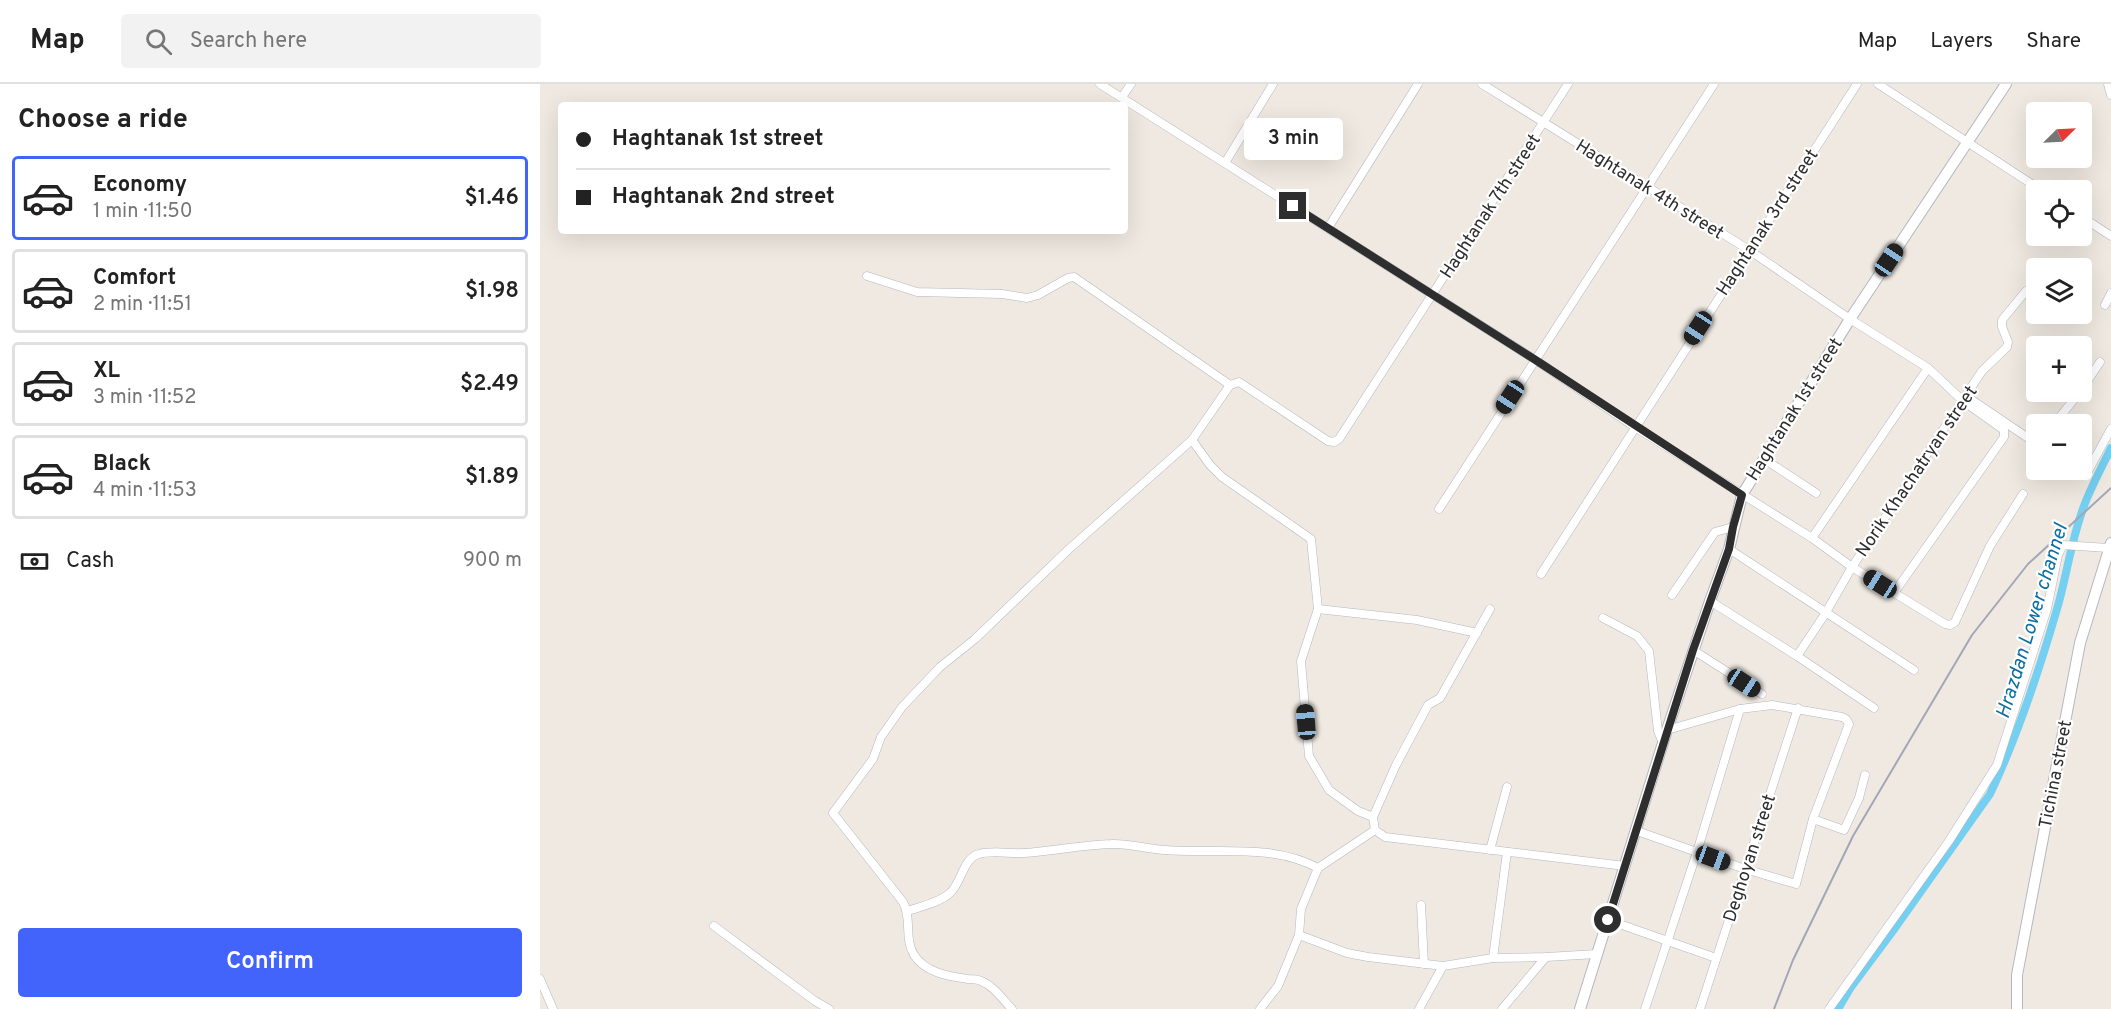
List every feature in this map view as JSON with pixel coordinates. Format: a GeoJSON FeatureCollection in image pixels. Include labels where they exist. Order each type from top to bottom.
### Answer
{"type":"FeatureCollection","features":[{"type":"Feature","properties":{"kind":"main road","name":"Haghtanak 1st street"},"geometry":{"type":"LineString","coordinates":[[1580,1009],[1667,730],[1729,549],[1742,495],[1850,319],[2006,84]]}},
{"type":"Feature","properties":{"kind":"main road","name":"Tichina street"},"geometry":{"type":"LineString","coordinates":[[2018,1009],[2017,975],[2080,644],[2110,545]]}},
{"type":"Feature","properties":{"kind":"street"},"geometry":{"type":"LineString","coordinates":[[1100,84],[1534,359],[1635,427],[1812,538],[1852,567],[1945,624],[1950,625],[1954,622],[1990,546],[2023,494]]}},
{"type":"Feature","properties":{"kind":"street"},"geometry":{"type":"LineString","coordinates":[[1122,98],[1131,84]]}},
{"type":"Feature","properties":{"kind":"street"},"geometry":{"type":"LineString","coordinates":[[1225,163],[1273,84]]}},
{"type":"Feature","properties":{"kind":"street"},"geometry":{"type":"LineString","coordinates":[[1328,228],[1418,84]]}},
{"type":"Feature","properties":{"kind":"street","name":"Haghtanak 4th street"},"geometry":{"type":"LineString","coordinates":[[1482,84],[1749,250],[1850,319],[1928,368],[1965,399]]}},
{"type":"Feature","properties":{"kind":"street","name":"Haghtanak 7th street"},"geometry":{"type":"LineString","coordinates":[[1234,383],[1328,441],[1334,442],[1338,439],[1568,84]]}},
{"type":"Feature","properties":{"kind":"street"},"geometry":{"type":"LineString","coordinates":[[1439,509],[1713,84]]}},
{"type":"Feature","properties":{"kind":"street","name":"Haghtanak 3rd street"},"geometry":{"type":"LineString","coordinates":[[1541,574],[1857,84]]}},
{"type":"Feature","properties":{"kind":"street"},"geometry":{"type":"LineString","coordinates":[[1878,84],[2026,180]]}},
{"type":"Feature","properties":{"kind":"street"},"geometry":{"type":"LineString","coordinates":[[2108,84],[2111,94]]}},
{"type":"Feature","properties":{"kind":"street"},"geometry":{"type":"LineString","coordinates":[[2092,224],[2111,236]]}},
{"type":"Feature","properties":{"kind":"street"},"geometry":{"type":"LineString","coordinates":[[867,276],[917,292],[1002,294],[1027,298],[1074,277],[1234,383],[1192,440],[1070,549],[975,639],[940,667],[902,707],[881,737],[873,759],[833,813],[900,897],[908,911],[909,942],[920,962],[931,971],[981,980],[1012,1009]]}},
{"type":"Feature","properties":{"kind":"street","name":"Norik Khachatryan street"},"geometry":{"type":"LineString","coordinates":[[1797,656],[1852,567],[1982,372],[2007,347],[2008,342],[2002,327],[2002,320],[2026,291]]}},
{"type":"Feature","properties":{"kind":"street"},"geometry":{"type":"LineString","coordinates":[[2105,305],[2111,293]]}},
{"type":"Feature","properties":{"kind":"street"},"geometry":{"type":"LineString","coordinates":[[2092,374],[2100,362]]}},
{"type":"Feature","properties":{"kind":"street"},"geometry":{"type":"LineString","coordinates":[[1812,538],[1928,368]]}},
{"type":"Feature","properties":{"kind":"street"},"geometry":{"type":"LineString","coordinates":[[1965,399],[2026,437]]}},
{"type":"Feature","properties":{"kind":"street"},"geometry":{"type":"LineString","coordinates":[[1894,592],[2004,437],[2004,430],[2001,427],[1965,399]]}},
{"type":"Feature","properties":{"kind":"street"},"geometry":{"type":"LineString","coordinates":[[2062,414],[2071,402]]}},
{"type":"Feature","properties":{"kind":"street"},"geometry":{"type":"LineString","coordinates":[[2092,464],[2111,429]]}},
{"type":"Feature","properties":{"kind":"street"},"geometry":{"type":"LineString","coordinates":[[1192,440],[1222,477],[1311,539],[1318,609],[1301,662],[1309,756],[1329,790],[1358,811],[1373,817]]}},
{"type":"Feature","properties":{"kind":"street"},"geometry":{"type":"LineString","coordinates":[[1764,459],[1816,493]]}},
{"type":"Feature","properties":{"kind":"street"},"geometry":{"type":"LineString","coordinates":[[1672,595],[1716,532],[1733,527]]}},
{"type":"Feature","properties":{"kind":"street"},"geometry":{"type":"LineString","coordinates":[[1829,1009],[1948,841],[1997,765],[2048,609],[2058,555],[2063,544],[2110,545]]}},
{"type":"Feature","properties":{"kind":"street"},"geometry":{"type":"LineString","coordinates":[[1729,549],[1825,614],[1914,670]]}},
{"type":"Feature","properties":{"kind":"street"},"geometry":{"type":"LineString","coordinates":[[1710,600],[1874,708]]}},
{"type":"Feature","properties":{"kind":"street"},"geometry":{"type":"LineString","coordinates":[[1318,609],[1417,620],[1477,633]]}},
{"type":"Feature","properties":{"kind":"street"},"geometry":{"type":"LineString","coordinates":[[1490,609],[1440,698],[1428,705],[1396,765],[1373,817],[1376,830],[1385,837],[1625,866]]}},
{"type":"Feature","properties":{"kind":"street"},"geometry":{"type":"LineString","coordinates":[[1603,618],[1637,636],[1649,651],[1658,731],[1663,743]]}},
{"type":"Feature","properties":{"kind":"street"},"geometry":{"type":"LineString","coordinates":[[1693,650],[1762,694]]}},
{"type":"Feature","properties":{"kind":"street"},"geometry":{"type":"LineString","coordinates":[[1636,831],[1796,884],[1813,819],[1849,724],[1842,717],[1772,705],[1740,709],[1667,730]]}},
{"type":"Feature","properties":{"kind":"street","name":"Deghoyan street"},"geometry":{"type":"LineString","coordinates":[[1700,1009],[1798,708]]}},
{"type":"Feature","properties":{"kind":"street"},"geometry":{"type":"LineString","coordinates":[[1645,1009],[1697,852],[1740,709]]}},
{"type":"Feature","properties":{"kind":"street"},"geometry":{"type":"LineString","coordinates":[[1813,819],[1844,830],[1859,798],[1865,775]]}},
{"type":"Feature","properties":{"kind":"street"},"geometry":{"type":"LineString","coordinates":[[1490,850],[1507,787]]}},
{"type":"Feature","properties":{"kind":"street"},"geometry":{"type":"LineString","coordinates":[[1260,1009],[1278,986],[1299,935],[1301,909],[1318,868],[1376,830]]}},
{"type":"Feature","properties":{"kind":"street"},"geometry":{"type":"LineString","coordinates":[[908,911],[934,902],[950,893],[959,881],[969,858],[986,853],[1026,853],[1113,843],[1165,850],[1235,851],[1280,855],[1305,861],[1318,868]]}},
{"type":"Feature","properties":{"kind":"street"},"geometry":{"type":"LineString","coordinates":[[1492,958],[1507,852]]}},
{"type":"Feature","properties":{"kind":"street"},"geometry":{"type":"LineString","coordinates":[[1421,905],[1424,964]]}},
{"type":"Feature","properties":{"kind":"street"},"geometry":{"type":"LineString","coordinates":[[1608,920],[1716,958]]}},
{"type":"Feature","properties":{"kind":"street"},"geometry":{"type":"LineString","coordinates":[[714,926],[829,1009]]}},
{"type":"Feature","properties":{"kind":"street"},"geometry":{"type":"LineString","coordinates":[[1299,935],[1368,957],[1443,966],[1492,958],[1597,954]]}},
{"type":"Feature","properties":{"kind":"street"},"geometry":{"type":"LineString","coordinates":[[1502,1009],[1546,957]]}},
{"type":"Feature","properties":{"kind":"street"},"geometry":{"type":"LineString","coordinates":[[1419,1009],[1443,966]]}},
{"type":"Feature","properties":{"kind":"street"},"geometry":{"type":"LineString","coordinates":[[540,979],[553,1009]]}},
{"type":"Feature","properties":{"kind":"waterway","name":"Hrazdan Lower channel"},"geometry":{"type":"LineString","coordinates":[[1838,1009],[1851,987],[1990,794],[2010,749],[2035,679],[2057,609],[2080,519],[2111,448]]}},
{"type":"Feature","properties":{"kind":"railway"},"geometry":{"type":"LineString","coordinates":[[1774,1009],[1793,960],[1853,836],[1972,635],[2028,564],[2111,488]]}},
{"type":"Feature","properties":{"kind":"route"},"geometry":{"type":"LineString","coordinates":[[1293,206],[1742,495],[1729,549],[1693,650],[1608,920]]}}]}
